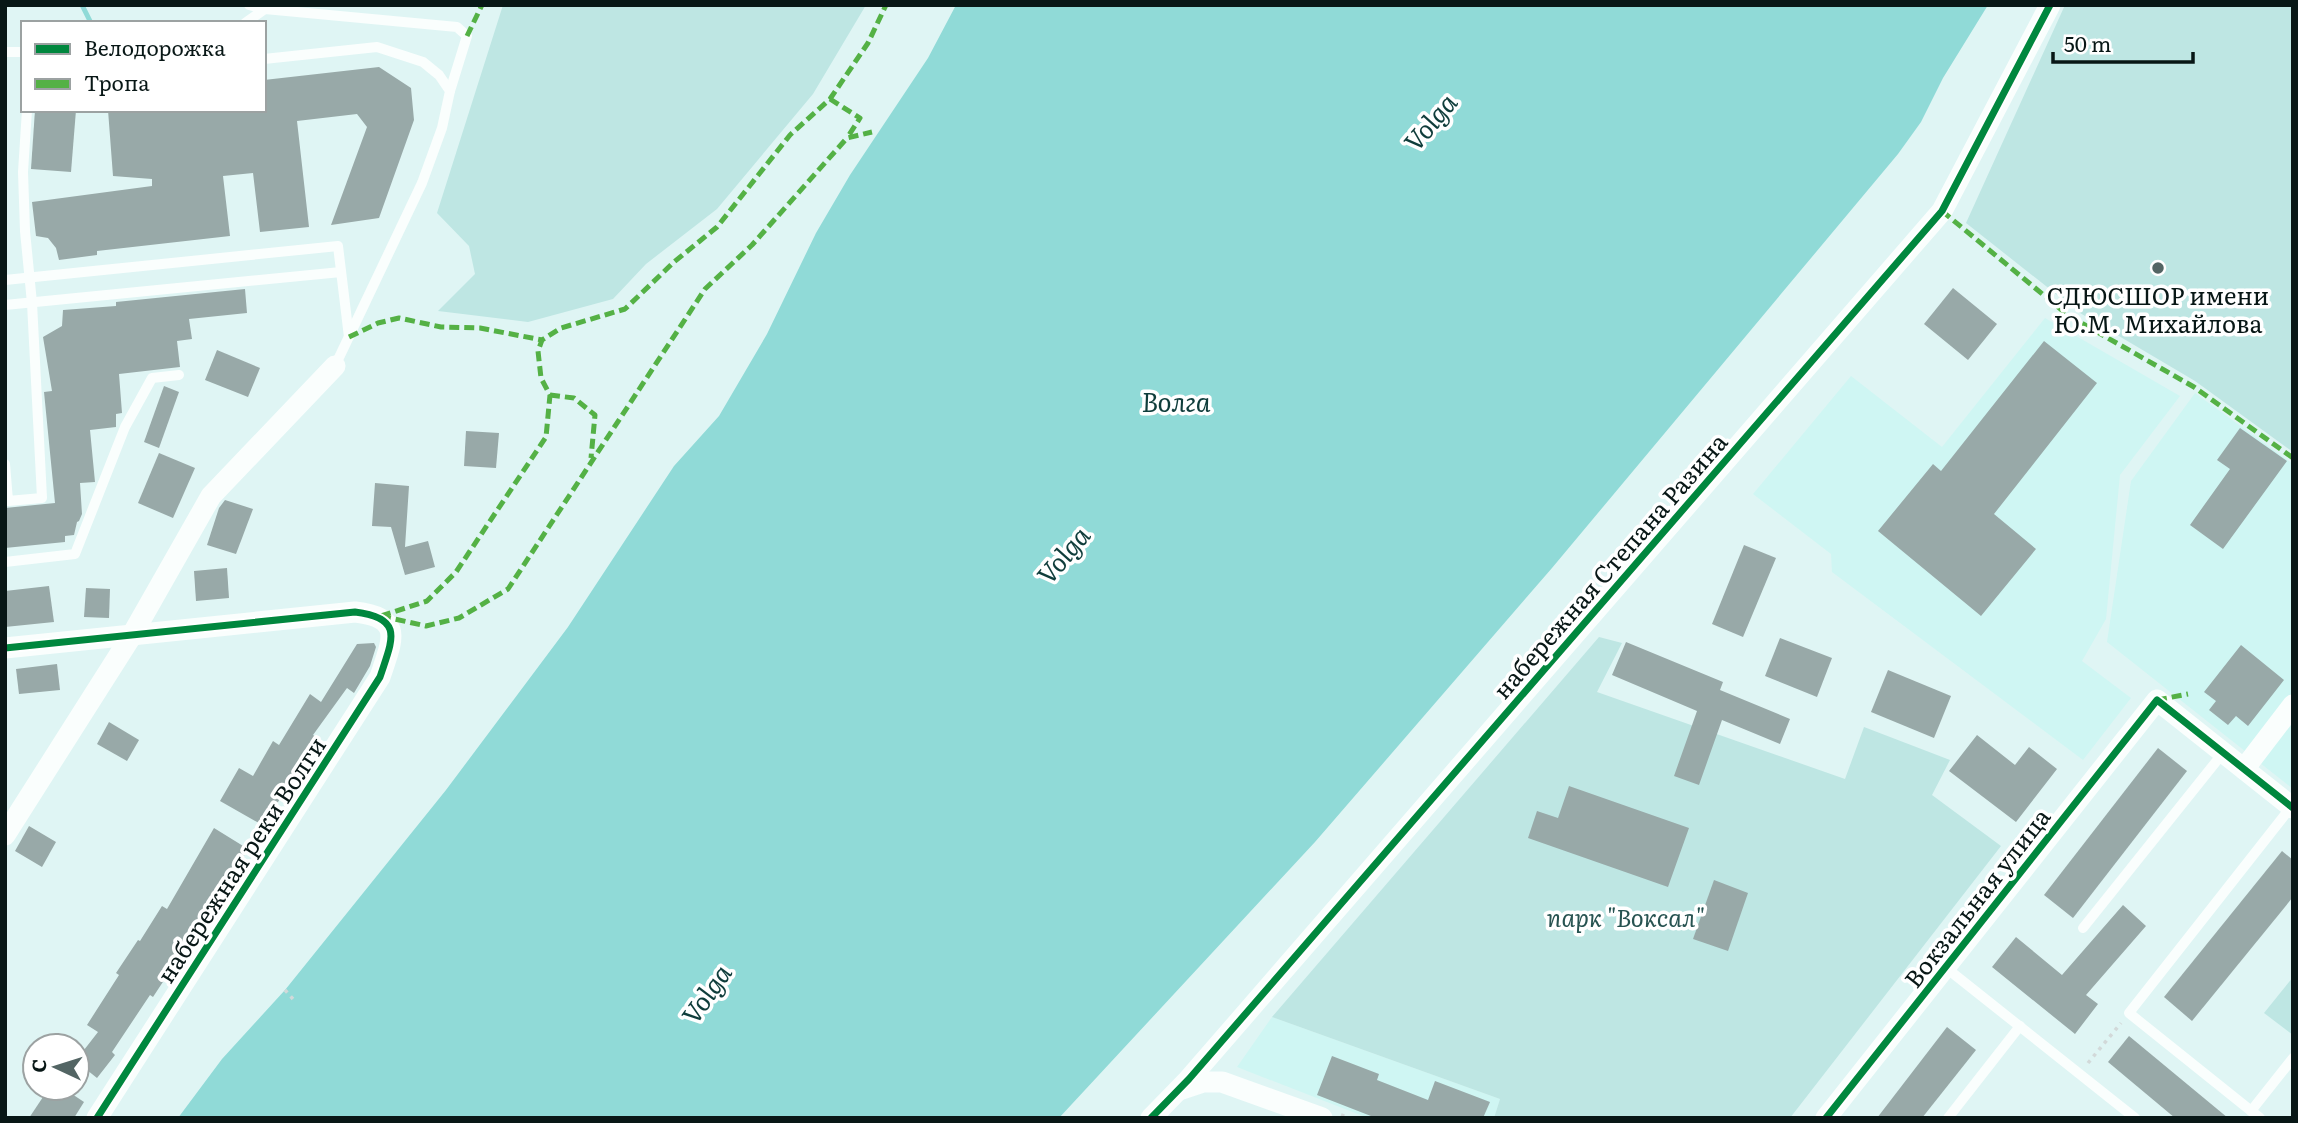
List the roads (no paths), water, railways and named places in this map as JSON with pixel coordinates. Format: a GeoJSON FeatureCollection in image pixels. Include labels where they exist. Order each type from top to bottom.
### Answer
{"type":"FeatureCollection","features":[{"type":"Feature","properties":{"kind":"street","name":"набережная Степана Разина"},"geometry":{"type":"LineString","coordinates":[[1151,1118],[1942,211],[2050,5]]}},
{"type":"Feature","properties":{"kind":"street"},"geometry":{"type":"LineString","coordinates":[[5,835],[132,635],[211,496],[335,366]]}},
{"type":"Feature","properties":{"kind":"street","name":"набережная реки Волги"},"geometry":{"type":"LineString","coordinates":[[97,1118],[380,677],[391,636],[389,625],[381,616],[355,612],[132,635]]}},
{"type":"Feature","properties":{"kind":"street"},"geometry":{"type":"LineString","coordinates":[[5,648],[132,635]]}},
{"type":"Feature","properties":{"kind":"street","name":"Вокзальная улица"},"geometry":{"type":"LineString","coordinates":[[1826,1118],[2157,700],[2223,753]]}},
{"type":"Feature","properties":{"kind":"street"},"geometry":{"type":"LineString","coordinates":[[2244,769],[2293,705]]}},
{"type":"Feature","properties":{"kind":"street"},"geometry":{"type":"LineString","coordinates":[[2223,753],[2292,808]]}},
{"type":"Feature","properties":{"kind":"street"},"geometry":{"type":"LineString","coordinates":[[1166,1118],[1174,1094],[1197,1083],[1222,1082],[1322,1118]]}},
{"type":"Feature","properties":{"kind":"lane"},"geometry":{"type":"LineString","coordinates":[[249,5],[265,9],[457,27],[467,36],[442,128],[422,183],[335,366]]}},
{"type":"Feature","properties":{"kind":"lane"},"geometry":{"type":"LineString","coordinates":[[248,21],[265,9]]}},
{"type":"Feature","properties":{"kind":"lane"},"geometry":{"type":"LineString","coordinates":[[266,59],[377,47],[423,62],[439,75],[450,91]]}},
{"type":"Feature","properties":{"kind":"lane"},"geometry":{"type":"LineString","coordinates":[[5,464],[8,501],[42,498],[23,172],[27,112]]}},
{"type":"Feature","properties":{"kind":"lane"},"geometry":{"type":"LineString","coordinates":[[5,280],[338,246],[349,337]]}},
{"type":"Feature","properties":{"kind":"lane"},"geometry":{"type":"LineString","coordinates":[[5,306],[341,272]]}},
{"type":"Feature","properties":{"kind":"lane"},"geometry":{"type":"LineString","coordinates":[[5,562],[75,554],[125,427],[152,378],[179,375]]}},
{"type":"Feature","properties":{"kind":"lane"},"geometry":{"type":"LineString","coordinates":[[2083,928],[2223,753]]}},
{"type":"Feature","properties":{"kind":"lane"},"geometry":{"type":"LineString","coordinates":[[2292,808],[2129,1013],[2255,1114],[2293,1058]]}},
{"type":"Feature","properties":{"kind":"lane"},"geometry":{"type":"LineString","coordinates":[[1945,967],[2135,1118]]}},
{"type":"Feature","properties":{"kind":"lane"},"geometry":{"type":"LineString","coordinates":[[1948,1118],[2020,1026]]}},
{"type":"Feature","properties":{"kind":"water","name":"Волга"},"geometry":{"type":"Polygon","coordinates":[[[956,5],[1988,5],[1943,78],[1921,122],[1898,154],[1552,568],[1315,842],[1059,1118],[178,1118],[222,1059],[285,990],[446,790],[568,627],[674,466],[719,416],[767,334],[816,233],[850,175],[928,58],[956,5]]]}},
{"type":"Feature","properties":{"kind":"waterway"},"geometry":{"type":"LineString","coordinates":[[82,5],[90,21]]}},
{"type":"Feature","properties":{"kind":"place","name":"СДЮСШОР имени Ю.М. Михайлова"},"geometry":{"type":"Point","coordinates":[2158,268]}},
{"type":"Feature","properties":{"kind":"water label","name":"Volga"},"geometry":{"type":"Point","coordinates":[1429,121]}},
{"type":"Feature","properties":{"kind":"water label","name":"Volga"},"geometry":{"type":"Point","coordinates":[1062,554]}},
{"type":"Feature","properties":{"kind":"water label","name":"Volga"},"geometry":{"type":"Point","coordinates":[705,993]}},
{"type":"Feature","properties":{"kind":"park label","name":"парк \"Воксал\""},"geometry":{"type":"Point","coordinates":[1626,916]}}]}
